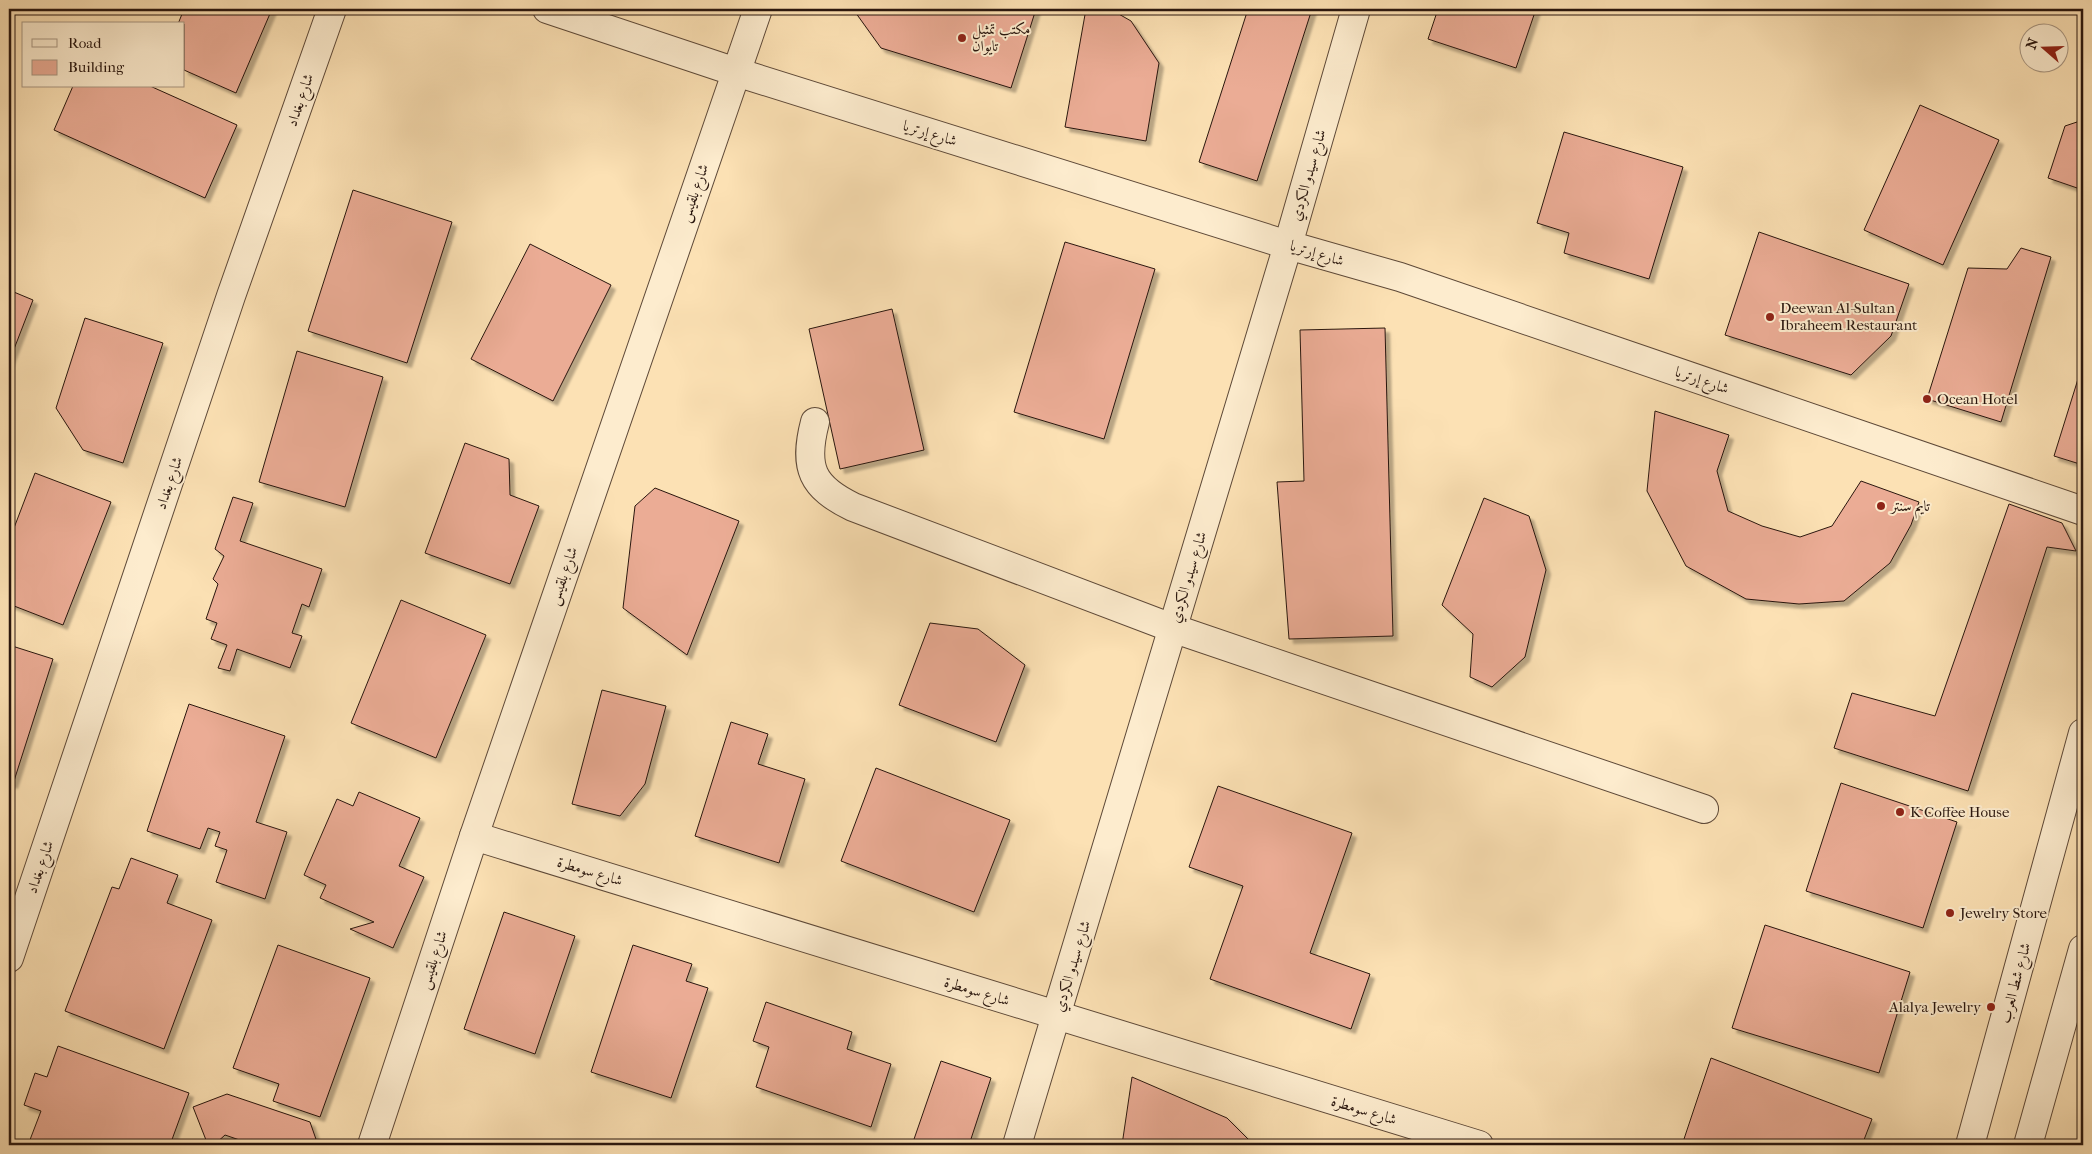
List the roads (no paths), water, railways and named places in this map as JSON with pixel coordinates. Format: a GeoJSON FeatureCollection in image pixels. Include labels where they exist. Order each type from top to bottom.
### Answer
{"type":"FeatureCollection","features":[{"type":"Feature","properties":{"kind":"street","name":"شارع بغداد"},"geometry":{"type":"LineString","coordinates":[[9,958],[231,296],[332,9]]}},
{"type":"Feature","properties":{"kind":"street","name":"شارع إرتريا"},"geometry":{"type":"LineString","coordinates":[[547,9],[736,72],[1288,245],[1410,281],[2083,510]]}},
{"type":"Feature","properties":{"kind":"street","name":"شارع بلقيس"},"geometry":{"type":"LineString","coordinates":[[372,1145],[474,836],[758,9]]}},
{"type":"Feature","properties":{"kind":"street","name":"شارع سيدو الكردي"},"geometry":{"type":"LineString","coordinates":[[1016,1145],[1057,1016],[1288,245],[1356,9]]}},
{"type":"Feature","properties":{"kind":"street"},"geometry":{"type":"LineString","coordinates":[[815,422],[810,441],[812,466],[819,484],[830,496],[853,508],[1172,628],[1704,809]]}},
{"type":"Feature","properties":{"kind":"street","name":"شارع شط العرب"},"geometry":{"type":"LineString","coordinates":[[1970,1145],[2083,734]]}},
{"type":"Feature","properties":{"kind":"street","name":"شارع سومطرة"},"geometry":{"type":"LineString","coordinates":[[474,836],[1480,1145]]}},
{"type":"Feature","properties":{"kind":"street"},"geometry":{"type":"LineString","coordinates":[[2028,1145],[2083,949]]}},
{"type":"Feature","properties":{"kind":"place","name":"مكتب تمثيل تايوان"},"geometry":{"type":"Point","coordinates":[962,38]}},
{"type":"Feature","properties":{"kind":"place","name":"Deewan Al-Sultan Ibraheem Restaurant"},"geometry":{"type":"Point","coordinates":[1770,317]}},
{"type":"Feature","properties":{"kind":"place","name":"Ocean Hotel"},"geometry":{"type":"Point","coordinates":[1927,399]}},
{"type":"Feature","properties":{"kind":"place","name":"تايم سنتر"},"geometry":{"type":"Point","coordinates":[1881,506]}},
{"type":"Feature","properties":{"kind":"place","name":"K Coffee House"},"geometry":{"type":"Point","coordinates":[1900,812]}},
{"type":"Feature","properties":{"kind":"place","name":"Jewelry Store"},"geometry":{"type":"Point","coordinates":[1950,913]}},
{"type":"Feature","properties":{"kind":"place","name":"Alalya Jewelry"},"geometry":{"type":"Point","coordinates":[1991,1007]}}]}
